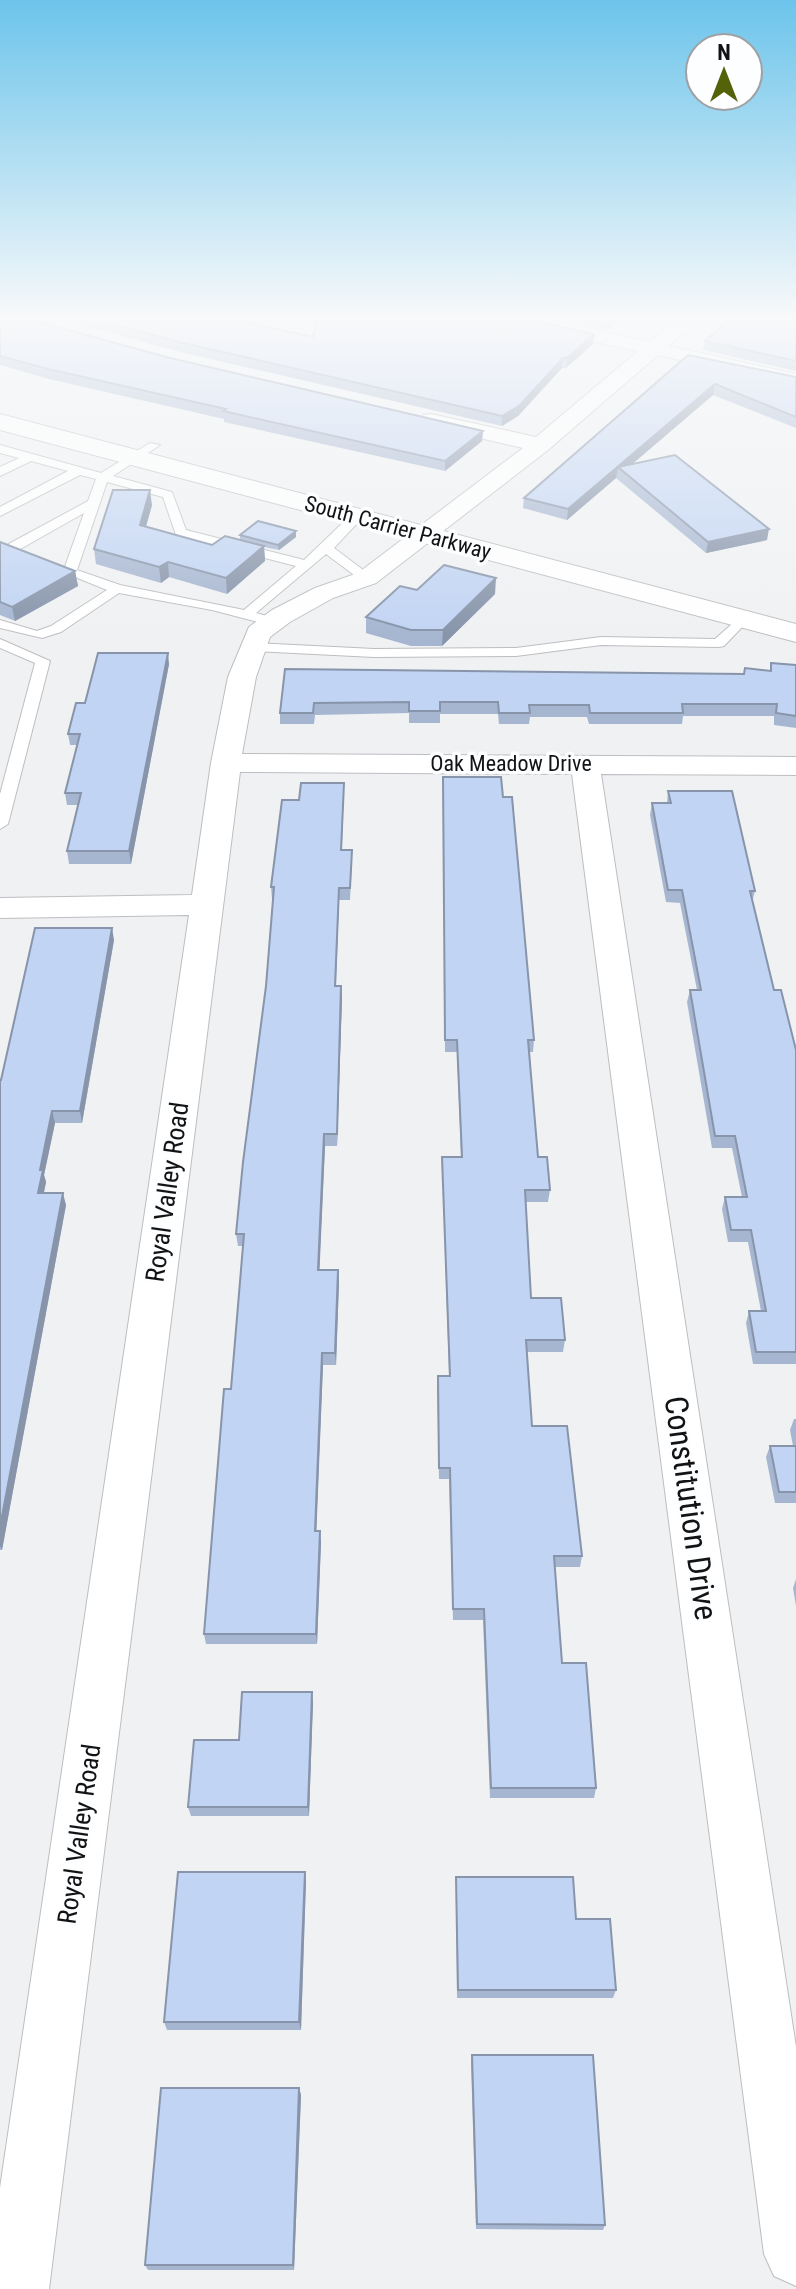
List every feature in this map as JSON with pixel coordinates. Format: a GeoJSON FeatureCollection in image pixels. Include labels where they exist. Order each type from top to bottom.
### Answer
{"type":"FeatureCollection","features":[{"type":"Feature","properties":{"kind":"main road","name":"South Carrier Parkway"},"geometry":{"type":"LineString","coordinates":[[3,423],[358,515],[433,527],[781,600]]}},
{"type":"Feature","properties":{"kind":"main road","name":"South Carrier Parkway"},"geometry":{"type":"LineString","coordinates":[[75,423],[741,620],[796,633]]}},
{"type":"Feature","properties":{"kind":"street"},"geometry":{"type":"LineString","coordinates":[[445,423],[540,445]]}},
{"type":"Feature","properties":{"kind":"street"},"geometry":{"type":"LineString","coordinates":[[257,628],[324,593],[367,578],[566,423]]}},
{"type":"Feature","properties":{"kind":"street","name":"Royal Valley Road"},"geometry":{"type":"LineString","coordinates":[[17,2289],[226,763],[242,677],[257,628]]}},
{"type":"Feature","properties":{"kind":"street","name":"Oak Meadow Drive"},"geometry":{"type":"LineString","coordinates":[[226,763],[796,766]]}},
{"type":"Feature","properties":{"kind":"street","name":"Constitution Drive"},"geometry":{"type":"LineString","coordinates":[[585,763],[796,2254]]}},
{"type":"Feature","properties":{"kind":"street"},"geometry":{"type":"LineString","coordinates":[[0,908],[206,905]]}},
{"type":"Feature","properties":{"kind":"lane"},"geometry":{"type":"LineString","coordinates":[[70,572],[102,478],[154,445]]}},
{"type":"Feature","properties":{"kind":"lane"},"geometry":{"type":"LineString","coordinates":[[0,449],[168,495],[180,532],[306,565]]}},
{"type":"Feature","properties":{"kind":"lane"},"geometry":{"type":"LineString","coordinates":[[0,472],[30,457]]}},
{"type":"Feature","properties":{"kind":"lane"},"geometry":{"type":"LineString","coordinates":[[0,512],[78,471]]}},
{"type":"Feature","properties":{"kind":"lane"},"geometry":{"type":"LineString","coordinates":[[5,547],[93,503]]}},
{"type":"Feature","properties":{"kind":"lane"},"geometry":{"type":"LineString","coordinates":[[257,628],[306,565],[358,515]]}},
{"type":"Feature","properties":{"kind":"lane"},"geometry":{"type":"LineString","coordinates":[[5,547],[25,555]]}},
{"type":"Feature","properties":{"kind":"lane"},"geometry":{"type":"LineString","coordinates":[[326,548],[367,578]]}},
{"type":"Feature","properties":{"kind":"lane"},"geometry":{"type":"LineString","coordinates":[[55,566],[117,589],[257,628],[374,653],[516,652],[601,641],[719,643],[741,620]]}},
{"type":"Feature","properties":{"kind":"lane"},"geometry":{"type":"LineString","coordinates":[[0,624],[37,635],[56,629],[117,589]]}},
{"type":"Feature","properties":{"kind":"lane"},"geometry":{"type":"LineString","coordinates":[[0,643],[43,661],[0,824]]}},
{"type":"Feature","properties":{"kind":"building"},"geometry":{"type":"Polygon","coordinates":[[[275,423],[448,423],[483,431],[445,461],[275,423]]]}},
{"type":"Feature","properties":{"kind":"building"},"geometry":{"type":"Polygon","coordinates":[[[610,423],[669,423],[568,509],[524,498],[610,423]]]}},
{"type":"Feature","properties":{"kind":"building"},"geometry":{"type":"Polygon","coordinates":[[[675,455],[769,529],[708,542],[618,467],[675,455]]]}},
{"type":"Feature","properties":{"kind":"building"},"geometry":{"type":"Polygon","coordinates":[[[113,490],[150,490],[140,525],[212,545],[225,536],[264,546],[226,578],[168,562],[159,567],[94,549],[113,490]]]}},
{"type":"Feature","properties":{"kind":"building"},"geometry":{"type":"Polygon","coordinates":[[[258,521],[296,531],[278,545],[240,535],[258,521]]]}},
{"type":"Feature","properties":{"kind":"building"},"geometry":{"type":"Polygon","coordinates":[[[0,542],[75,571],[12,607],[0,602],[0,542]]]}},
{"type":"Feature","properties":{"kind":"building"},"geometry":{"type":"Polygon","coordinates":[[[444,565],[496,578],[443,630],[411,630],[366,617],[400,586],[417,590],[444,565]]]}},
{"type":"Feature","properties":{"kind":"building"},"geometry":{"type":"Polygon","coordinates":[[[98,653],[168,653],[129,851],[67,851],[81,793],[65,793],[80,734],[68,734],[76,703],[85,703],[98,653]]]}},
{"type":"Feature","properties":{"kind":"building"},"geometry":{"type":"Polygon","coordinates":[[[771,663],[796,665],[796,716],[776,713],[777,704],[682,704],[683,713],[590,713],[589,705],[529,705],[530,713],[499,713],[498,702],[440,702],[440,711],[409,711],[409,702],[314,703],[313,713],[280,713],[285,669],[744,674],[745,668],[771,671],[771,663]]]}},
{"type":"Feature","properties":{"kind":"building"},"geometry":{"type":"Polygon","coordinates":[[[443,777],[501,777],[503,797],[512,797],[534,1040],[528,1040],[538,1157],[547,1157],[550,1190],[525,1190],[531,1298],[561,1298],[565,1340],[526,1340],[532,1426],[567,1426],[582,1556],[554,1556],[562,1663],[586,1663],[596,1788],[491,1788],[484,1609],[453,1609],[450,1468],[439,1468],[438,1376],[450,1376],[442,1157],[462,1157],[457,1040],[445,1040],[443,777]]]}},
{"type":"Feature","properties":{"kind":"building"},"geometry":{"type":"Polygon","coordinates":[[[301,783],[344,783],[341,850],[352,850],[350,888],[339,888],[335,986],[341,986],[337,1134],[324,1134],[318,1270],[338,1270],[335,1353],[322,1353],[315,1531],[320,1531],[316,1634],[204,1634],[224,1389],[231,1389],[244,1234],[236,1234],[266,986],[274,887],[271,887],[282,800],[299,800],[301,783]]]}},
{"type":"Feature","properties":{"kind":"building"},"geometry":{"type":"Polygon","coordinates":[[[668,791],[732,791],[755,891],[750,891],[774,990],[781,990],[796,1050],[796,1352],[756,1352],[749,1311],[766,1311],[751,1230],[731,1230],[725,1197],[747,1197],[735,1136],[715,1136],[690,990],[701,990],[682,890],[668,890],[652,803],[671,803],[668,791]]]}},
{"type":"Feature","properties":{"kind":"building"},"geometry":{"type":"Polygon","coordinates":[[[35,928],[112,928],[80,1111],[52,1111],[40,1170],[43,1170],[38,1193],[63,1193],[0,1527],[0,1080],[35,928]]]}},
{"type":"Feature","properties":{"kind":"building"},"geometry":{"type":"Polygon","coordinates":[[[770,1446],[796,1446],[796,1492],[779,1492],[770,1446]]]}},
{"type":"Feature","properties":{"kind":"building"},"geometry":{"type":"Polygon","coordinates":[[[242,1692],[312,1692],[308,1807],[188,1807],[194,1740],[239,1740],[242,1692]]]}},
{"type":"Feature","properties":{"kind":"building"},"geometry":{"type":"Polygon","coordinates":[[[178,1872],[305,1872],[299,2022],[164,2022],[178,1872]]]}},
{"type":"Feature","properties":{"kind":"building"},"geometry":{"type":"Polygon","coordinates":[[[456,1877],[573,1877],[576,1919],[610,1919],[616,1990],[458,1990],[456,1877]]]}},
{"type":"Feature","properties":{"kind":"building"},"geometry":{"type":"Polygon","coordinates":[[[472,2055],[593,2055],[605,2225],[477,2224],[472,2055]]]}},
{"type":"Feature","properties":{"kind":"building"},"geometry":{"type":"Polygon","coordinates":[[[161,2088],[299,2088],[293,2265],[145,2265],[161,2088]]]}}]}
